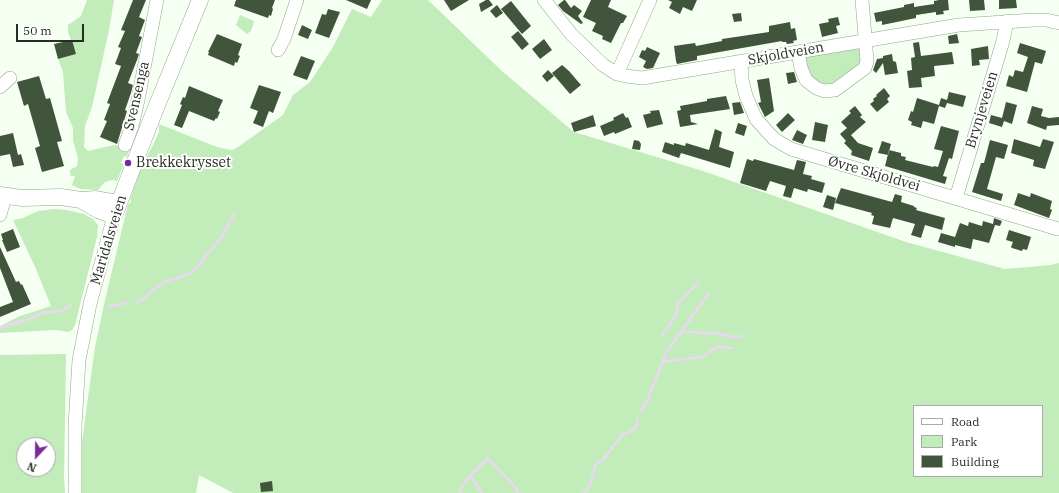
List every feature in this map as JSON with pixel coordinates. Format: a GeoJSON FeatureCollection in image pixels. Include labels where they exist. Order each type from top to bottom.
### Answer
{"type":"FeatureCollection","features":[{"type":"Feature","properties":{"kind":"main road","name":"Maridalsveien"},"geometry":{"type":"LineString","coordinates":[[116,210],[200,0]]}},
{"type":"Feature","properties":{"kind":"main road"},"geometry":{"type":"LineString","coordinates":[[3,196],[22,198],[61,197],[81,200],[101,200],[116,210]]}},
{"type":"Feature","properties":{"kind":"street","name":"Svensenga"},"geometry":{"type":"LineString","coordinates":[[125,144],[132,126],[138,100],[157,0]]}},
{"type":"Feature","properties":{"kind":"street"},"geometry":{"type":"LineString","coordinates":[[278,50],[284,40],[297,0]]}},
{"type":"Feature","properties":{"kind":"street","name":"Skjoldveien"},"geometry":{"type":"LineString","coordinates":[[544,0],[572,35],[603,65],[617,74],[642,78],[741,63],[865,40],[959,25],[1007,21],[1046,20],[1059,23]]}},
{"type":"Feature","properties":{"kind":"street"},"geometry":{"type":"LineString","coordinates":[[617,74],[650,0]]}},
{"type":"Feature","properties":{"kind":"street"},"geometry":{"type":"LineString","coordinates":[[798,52],[801,68],[806,80],[816,88],[824,91],[835,90],[866,68],[867,61],[862,0]]}},
{"type":"Feature","properties":{"kind":"street","name":"Brynjeveien"},"geometry":{"type":"LineString","coordinates":[[956,198],[1003,41],[1007,21]]}},
{"type":"Feature","properties":{"kind":"street","name":"Øvre Skjoldvei"},"geometry":{"type":"LineString","coordinates":[[741,63],[742,80],[746,96],[756,119],[766,132],[783,145],[800,153],[1058,229]]}},
{"type":"Feature","properties":{"kind":"street"},"geometry":{"type":"LineString","coordinates":[[0,87],[10,78]]}},
{"type":"Feature","properties":{"kind":"street"},"geometry":{"type":"LineString","coordinates":[[0,215],[3,196]]}},
{"type":"Feature","properties":{"kind":"street","name":"Maridalsveien"},"geometry":{"type":"LineString","coordinates":[[75,493],[75,425],[80,353],[90,304],[116,210]]}},
{"type":"Feature","properties":{"kind":"green space"},"geometry":{"type":"Polygon","coordinates":[[[87,0],[114,0],[92,107],[85,126],[84,147],[88,151],[114,145],[130,147],[127,157],[124,156],[121,163],[124,164],[117,181],[112,180],[105,182],[98,190],[80,189],[72,185],[75,176],[71,176],[70,170],[77,166],[78,159],[73,140],[73,128],[66,112],[63,72],[58,59],[76,54],[68,32],[68,25],[81,16],[87,0]]]}},
{"type":"Feature","properties":{"kind":"green space"},"geometry":{"type":"Polygon","coordinates":[[[382,0],[428,0],[503,72],[574,132],[703,171],[906,242],[1005,269],[1059,263],[1059,493],[233,493],[199,475],[196,493],[78,493],[77,478],[95,347],[105,300],[128,204],[131,201],[130,200],[141,167],[159,132],[159,124],[217,147],[232,150],[238,147],[283,115],[293,95],[310,82],[333,47],[352,9],[371,17],[382,0]]]}},
{"type":"Feature","properties":{"kind":"green space"},"geometry":{"type":"Polygon","coordinates":[[[240,15],[254,21],[251,31],[247,34],[236,25],[240,15]]]}},
{"type":"Feature","properties":{"kind":"green space"},"geometry":{"type":"Polygon","coordinates":[[[860,46],[861,64],[826,87],[808,78],[803,59],[808,55],[860,46]]]}},
{"type":"Feature","properties":{"kind":"green space"},"geometry":{"type":"Polygon","coordinates":[[[54,209],[84,214],[93,219],[98,225],[97,237],[75,325],[72,330],[68,332],[56,330],[0,333],[0,326],[20,316],[51,306],[36,269],[13,220],[23,218],[38,211],[54,209]]]}},
{"type":"Feature","properties":{"kind":"green space"},"geometry":{"type":"Polygon","coordinates":[[[66,354],[65,493],[0,493],[0,355],[66,354]]]}},
{"type":"Feature","properties":{"kind":"building"},"geometry":{"type":"Polygon","coordinates":[[[133,0],[146,0],[139,17],[145,20],[139,36],[142,37],[136,53],[139,54],[128,83],[133,85],[117,144],[100,137],[107,121],[104,120],[110,104],[107,103],[121,66],[115,64],[121,48],[118,47],[125,31],[121,30],[133,0]]]}},
{"type":"Feature","properties":{"kind":"building"},"geometry":{"type":"Polygon","coordinates":[[[236,0],[275,0],[271,16],[269,15],[268,18],[234,6],[236,0]]]}},
{"type":"Feature","properties":{"kind":"building"},"geometry":{"type":"Polygon","coordinates":[[[346,0],[371,0],[367,9],[346,0]]]}},
{"type":"Feature","properties":{"kind":"building"},"geometry":{"type":"Polygon","coordinates":[[[444,0],[469,0],[451,11],[444,0]]]}},
{"type":"Feature","properties":{"kind":"building"},"geometry":{"type":"Polygon","coordinates":[[[489,0],[493,5],[481,12],[479,4],[489,0]]]}},
{"type":"Feature","properties":{"kind":"building"},"geometry":{"type":"Polygon","coordinates":[[[564,0],[571,8],[574,5],[582,11],[578,16],[583,23],[581,24],[563,11],[558,5],[564,0]]]}},
{"type":"Feature","properties":{"kind":"building"},"geometry":{"type":"Polygon","coordinates":[[[591,0],[611,0],[608,7],[627,16],[623,23],[621,23],[611,43],[602,39],[603,36],[592,31],[596,23],[583,17],[591,0]]]}},
{"type":"Feature","properties":{"kind":"building"},"geometry":{"type":"Polygon","coordinates":[[[668,0],[697,0],[692,11],[683,7],[680,14],[669,8],[672,2],[668,0]]]}},
{"type":"Feature","properties":{"kind":"building"},"geometry":{"type":"Polygon","coordinates":[[[948,0],[949,10],[943,11],[944,14],[936,15],[936,12],[916,15],[916,18],[882,25],[882,21],[876,22],[874,13],[904,7],[904,5],[914,3],[914,7],[934,4],[934,1],[948,0]]]}},
{"type":"Feature","properties":{"kind":"building"},"geometry":{"type":"Polygon","coordinates":[[[969,0],[984,0],[985,10],[970,11],[969,0]]]}},
{"type":"Feature","properties":{"kind":"building"},"geometry":{"type":"Polygon","coordinates":[[[999,0],[1016,0],[1017,8],[999,9],[999,0]]]}},
{"type":"Feature","properties":{"kind":"building"},"geometry":{"type":"Polygon","coordinates":[[[511,1],[531,26],[522,34],[501,9],[511,1]]]}},
{"type":"Feature","properties":{"kind":"building"},"geometry":{"type":"Polygon","coordinates":[[[497,5],[503,13],[496,18],[490,11],[497,5]]]}},
{"type":"Feature","properties":{"kind":"building"},"geometry":{"type":"Polygon","coordinates":[[[328,9],[340,12],[329,38],[315,33],[322,14],[326,15],[328,9]]]}},
{"type":"Feature","properties":{"kind":"building"},"geometry":{"type":"Polygon","coordinates":[[[741,13],[742,21],[734,22],[732,14],[741,13]]]}},
{"type":"Feature","properties":{"kind":"building"},"geometry":{"type":"Polygon","coordinates":[[[838,17],[840,25],[836,26],[838,33],[822,37],[819,24],[829,22],[828,19],[838,17]]]}},
{"type":"Feature","properties":{"kind":"building"},"geometry":{"type":"Polygon","coordinates":[[[790,22],[791,29],[795,28],[797,40],[793,41],[794,43],[787,44],[786,42],[782,41],[697,56],[697,60],[677,64],[674,46],[695,43],[696,46],[722,41],[722,39],[769,32],[769,26],[790,22]]]}},
{"type":"Feature","properties":{"kind":"building"},"geometry":{"type":"Polygon","coordinates":[[[302,25],[312,30],[308,39],[298,35],[302,25]]]}},
{"type":"Feature","properties":{"kind":"building"},"geometry":{"type":"Polygon","coordinates":[[[518,31],[529,44],[522,50],[511,37],[518,31]]]}},
{"type":"Feature","properties":{"kind":"building"},"geometry":{"type":"Polygon","coordinates":[[[217,34],[242,44],[238,55],[240,56],[237,63],[235,62],[234,66],[208,55],[217,34]]]}},
{"type":"Feature","properties":{"kind":"building"},"geometry":{"type":"Polygon","coordinates":[[[957,34],[959,43],[949,44],[948,36],[957,34]]]}},
{"type":"Feature","properties":{"kind":"building"},"geometry":{"type":"Polygon","coordinates":[[[544,39],[552,50],[540,59],[532,49],[544,39]]]}},
{"type":"Feature","properties":{"kind":"building"},"geometry":{"type":"Polygon","coordinates":[[[72,40],[76,54],[58,59],[54,44],[72,40]]]}},
{"type":"Feature","properties":{"kind":"building"},"geometry":{"type":"Polygon","coordinates":[[[919,42],[921,56],[952,52],[954,64],[934,66],[935,76],[921,78],[922,87],[909,88],[907,71],[912,70],[911,58],[915,57],[913,43],[919,42]]]}},
{"type":"Feature","properties":{"kind":"building"},"geometry":{"type":"Polygon","coordinates":[[[1020,43],[1046,51],[1042,64],[1035,62],[1027,92],[1006,86],[1009,75],[1013,77],[1015,70],[1023,72],[1028,57],[1017,53],[1020,43]]]}},
{"type":"Feature","properties":{"kind":"building"},"geometry":{"type":"Polygon","coordinates":[[[988,46],[989,59],[979,60],[980,65],[972,66],[971,49],[988,46]]]}},
{"type":"Feature","properties":{"kind":"building"},"geometry":{"type":"Polygon","coordinates":[[[647,47],[660,53],[653,68],[647,69],[643,67],[646,61],[639,57],[642,50],[645,51],[647,47]]]}},
{"type":"Feature","properties":{"kind":"building"},"geometry":{"type":"Polygon","coordinates":[[[892,54],[893,61],[896,62],[898,73],[885,75],[883,63],[876,73],[873,70],[877,59],[892,54]]]}},
{"type":"Feature","properties":{"kind":"building"},"geometry":{"type":"Polygon","coordinates":[[[301,56],[315,61],[307,80],[293,75],[301,56]]]}},
{"type":"Feature","properties":{"kind":"building"},"geometry":{"type":"Polygon","coordinates":[[[562,65],[581,85],[570,94],[552,73],[562,65]]]}},
{"type":"Feature","properties":{"kind":"building"},"geometry":{"type":"Polygon","coordinates":[[[548,70],[554,76],[547,82],[542,76],[548,70]]]}},
{"type":"Feature","properties":{"kind":"building"},"geometry":{"type":"Polygon","coordinates":[[[794,72],[797,82],[788,84],[786,73],[794,72]]]}},
{"type":"Feature","properties":{"kind":"building"},"geometry":{"type":"Polygon","coordinates":[[[39,76],[46,99],[50,98],[62,141],[57,142],[64,166],[42,172],[35,148],[40,146],[28,104],[24,106],[17,82],[39,76]]]}},
{"type":"Feature","properties":{"kind":"building"},"geometry":{"type":"Polygon","coordinates":[[[769,78],[774,111],[765,117],[758,103],[761,102],[757,80],[769,78]]]}},
{"type":"Feature","properties":{"kind":"building"},"geometry":{"type":"Polygon","coordinates":[[[259,85],[281,92],[273,113],[269,111],[263,127],[253,123],[258,111],[250,108],[259,85]]]}},
{"type":"Feature","properties":{"kind":"building"},"geometry":{"type":"Polygon","coordinates":[[[189,86],[223,100],[218,111],[220,112],[217,119],[216,118],[214,121],[189,111],[182,128],[174,125],[182,105],[180,104],[183,97],[185,98],[189,86]]]}},
{"type":"Feature","properties":{"kind":"building"},"geometry":{"type":"Polygon","coordinates":[[[884,88],[890,96],[887,99],[889,102],[877,112],[870,104],[874,101],[873,99],[877,96],[876,95],[884,88]]]}},
{"type":"Feature","properties":{"kind":"building"},"geometry":{"type":"Polygon","coordinates":[[[949,92],[966,96],[963,107],[947,103],[945,108],[939,106],[934,124],[923,121],[921,128],[911,125],[912,122],[908,120],[911,111],[913,112],[917,98],[939,105],[941,98],[947,100],[949,92]]]}},
{"type":"Feature","properties":{"kind":"building"},"geometry":{"type":"Polygon","coordinates":[[[726,96],[730,109],[690,115],[691,122],[698,124],[680,127],[677,111],[681,110],[680,106],[726,96]]]}},
{"type":"Feature","properties":{"kind":"building"},"geometry":{"type":"Polygon","coordinates":[[[740,102],[744,113],[734,115],[732,103],[740,102]]]}},
{"type":"Feature","properties":{"kind":"building"},"geometry":{"type":"Polygon","coordinates":[[[1006,102],[1017,105],[1012,124],[1004,121],[1002,127],[989,123],[991,115],[1002,118],[1006,102]]]}},
{"type":"Feature","properties":{"kind":"building"},"geometry":{"type":"Polygon","coordinates":[[[855,106],[862,115],[860,117],[866,122],[851,135],[858,143],[873,148],[869,161],[851,155],[852,151],[844,143],[846,141],[840,134],[847,128],[841,122],[851,113],[849,111],[855,106]]]}},
{"type":"Feature","properties":{"kind":"building"},"geometry":{"type":"Polygon","coordinates":[[[1032,106],[1043,109],[1041,116],[1049,118],[1059,117],[1059,125],[1047,126],[1046,130],[1027,123],[1032,106]]]}},
{"type":"Feature","properties":{"kind":"building"},"geometry":{"type":"Polygon","coordinates":[[[659,110],[663,124],[647,128],[643,115],[651,113],[650,111],[659,110]]]}},
{"type":"Feature","properties":{"kind":"building"},"geometry":{"type":"Polygon","coordinates":[[[623,113],[626,118],[628,117],[632,127],[615,134],[614,132],[604,136],[600,126],[614,120],[613,118],[623,113]]]}},
{"type":"Feature","properties":{"kind":"building"},"geometry":{"type":"Polygon","coordinates":[[[788,113],[795,120],[782,132],[776,125],[788,113]]]}},
{"type":"Feature","properties":{"kind":"building"},"geometry":{"type":"Polygon","coordinates":[[[593,115],[596,126],[574,132],[571,123],[593,115]]]}},
{"type":"Feature","properties":{"kind":"building"},"geometry":{"type":"Polygon","coordinates":[[[815,122],[828,125],[825,142],[812,140],[815,122]]]}},
{"type":"Feature","properties":{"kind":"building"},"geometry":{"type":"Polygon","coordinates":[[[738,123],[747,126],[744,136],[735,133],[738,123]]]}},
{"type":"Feature","properties":{"kind":"building"},"geometry":{"type":"Polygon","coordinates":[[[941,126],[959,131],[952,159],[949,158],[943,176],[947,177],[945,184],[885,166],[889,150],[901,153],[901,156],[906,157],[905,160],[938,167],[943,151],[934,149],[941,126]]]}},
{"type":"Feature","properties":{"kind":"building"},"geometry":{"type":"Polygon","coordinates":[[[715,129],[722,132],[719,147],[734,152],[730,168],[681,153],[679,158],[662,152],[665,142],[685,146],[686,143],[709,150],[715,129]]]}},
{"type":"Feature","properties":{"kind":"building"},"geometry":{"type":"Polygon","coordinates":[[[797,130],[807,135],[803,144],[792,140],[797,130]]]}},
{"type":"Feature","properties":{"kind":"building"},"geometry":{"type":"Polygon","coordinates":[[[13,133],[18,155],[21,154],[24,165],[13,167],[10,154],[0,156],[0,136],[13,133]]]}},
{"type":"Feature","properties":{"kind":"building"},"geometry":{"type":"Polygon","coordinates":[[[1014,139],[1040,147],[1043,139],[1054,142],[1045,169],[1033,166],[1034,160],[1011,153],[1014,139]]]}},
{"type":"Feature","properties":{"kind":"building"},"geometry":{"type":"Polygon","coordinates":[[[634,140],[639,141],[641,144],[640,150],[632,149],[634,140]]]}},
{"type":"Feature","properties":{"kind":"building"},"geometry":{"type":"Polygon","coordinates":[[[990,140],[1008,145],[1004,159],[996,157],[987,189],[1003,194],[1001,201],[972,192],[981,163],[984,163],[990,140]]]}},
{"type":"Feature","properties":{"kind":"building"},"geometry":{"type":"Polygon","coordinates":[[[882,141],[891,144],[888,155],[878,153],[882,141]]]}},
{"type":"Feature","properties":{"kind":"building"},"geometry":{"type":"Polygon","coordinates":[[[747,159],[753,161],[754,159],[794,170],[797,160],[806,162],[803,174],[812,176],[811,179],[825,183],[822,193],[808,189],[807,192],[794,188],[791,198],[783,196],[786,186],[770,181],[766,191],[740,183],[747,159]]]}},
{"type":"Feature","properties":{"kind":"building"},"geometry":{"type":"Polygon","coordinates":[[[841,188],[892,202],[895,194],[902,196],[901,202],[914,206],[917,208],[916,210],[945,218],[942,230],[925,225],[921,238],[911,235],[915,224],[893,218],[890,228],[872,224],[874,216],[871,215],[872,213],[835,203],[841,188]]]}},
{"type":"Feature","properties":{"kind":"building"},"geometry":{"type":"Polygon","coordinates":[[[1018,193],[1030,197],[1031,193],[1052,201],[1050,209],[1052,210],[1049,218],[1014,205],[1018,193]]]}},
{"type":"Feature","properties":{"kind":"building"},"geometry":{"type":"Polygon","coordinates":[[[827,195],[836,198],[833,210],[823,207],[827,195]]]}},
{"type":"Feature","properties":{"kind":"building"},"geometry":{"type":"Polygon","coordinates":[[[994,218],[1002,221],[1000,226],[995,225],[989,243],[973,239],[971,249],[955,245],[955,247],[938,242],[941,233],[955,237],[960,223],[968,226],[969,222],[982,226],[983,221],[993,224],[994,218]]]}},
{"type":"Feature","properties":{"kind":"building"},"geometry":{"type":"Polygon","coordinates":[[[13,229],[20,247],[7,252],[1,234],[13,229]]]}},
{"type":"Feature","properties":{"kind":"building"},"geometry":{"type":"Polygon","coordinates":[[[1009,230],[1031,237],[1027,250],[1023,249],[1022,251],[1011,247],[1013,242],[1006,240],[1009,230]]]}},
{"type":"Feature","properties":{"kind":"building"},"geometry":{"type":"Polygon","coordinates":[[[0,247],[16,282],[19,281],[21,285],[22,284],[31,304],[0,317],[0,307],[13,302],[0,268],[0,247]]]}},
{"type":"Feature","properties":{"kind":"building"},"geometry":{"type":"Polygon","coordinates":[[[272,481],[273,491],[261,492],[260,483],[272,481]]]}},
{"type":"Feature","properties":{"kind":"waterway"},"geometry":{"type":"LineString","coordinates":[[136,303],[164,282],[189,274],[197,267],[223,235],[234,214]]}},
{"type":"Feature","properties":{"kind":"waterway"},"geometry":{"type":"LineString","coordinates":[[662,336],[677,314],[677,305],[698,282]]}},
{"type":"Feature","properties":{"kind":"waterway"},"geometry":{"type":"LineString","coordinates":[[641,412],[648,399],[666,353],[708,294]]}},
{"type":"Feature","properties":{"kind":"waterway"},"geometry":{"type":"LineString","coordinates":[[110,306],[126,303]]}},
{"type":"Feature","properties":{"kind":"waterway"},"geometry":{"type":"LineString","coordinates":[[0,328],[30,319],[41,313],[61,311],[71,305]]}},
{"type":"Feature","properties":{"kind":"waterway"},"geometry":{"type":"LineString","coordinates":[[681,332],[715,333],[732,337],[741,336]]}},
{"type":"Feature","properties":{"kind":"waterway"},"geometry":{"type":"LineString","coordinates":[[663,362],[702,357],[717,347],[733,348]]}},
{"type":"Feature","properties":{"kind":"waterway"},"geometry":{"type":"LineString","coordinates":[[584,493],[590,485],[596,464],[603,460],[622,435],[630,432],[637,426],[637,419]]}},
{"type":"Feature","properties":{"kind":"waterway"},"geometry":{"type":"LineString","coordinates":[[488,458],[516,488],[518,493]]}},
{"type":"Feature","properties":{"kind":"waterway"},"geometry":{"type":"LineString","coordinates":[[460,493],[462,486],[487,459]]}},
{"type":"Feature","properties":{"kind":"waterway"},"geometry":{"type":"LineString","coordinates":[[470,476],[482,493]]}},
{"type":"Feature","properties":{"kind":"place","name":"Brekkekrysset"},"geometry":{"type":"Point","coordinates":[128,163]}}]}
